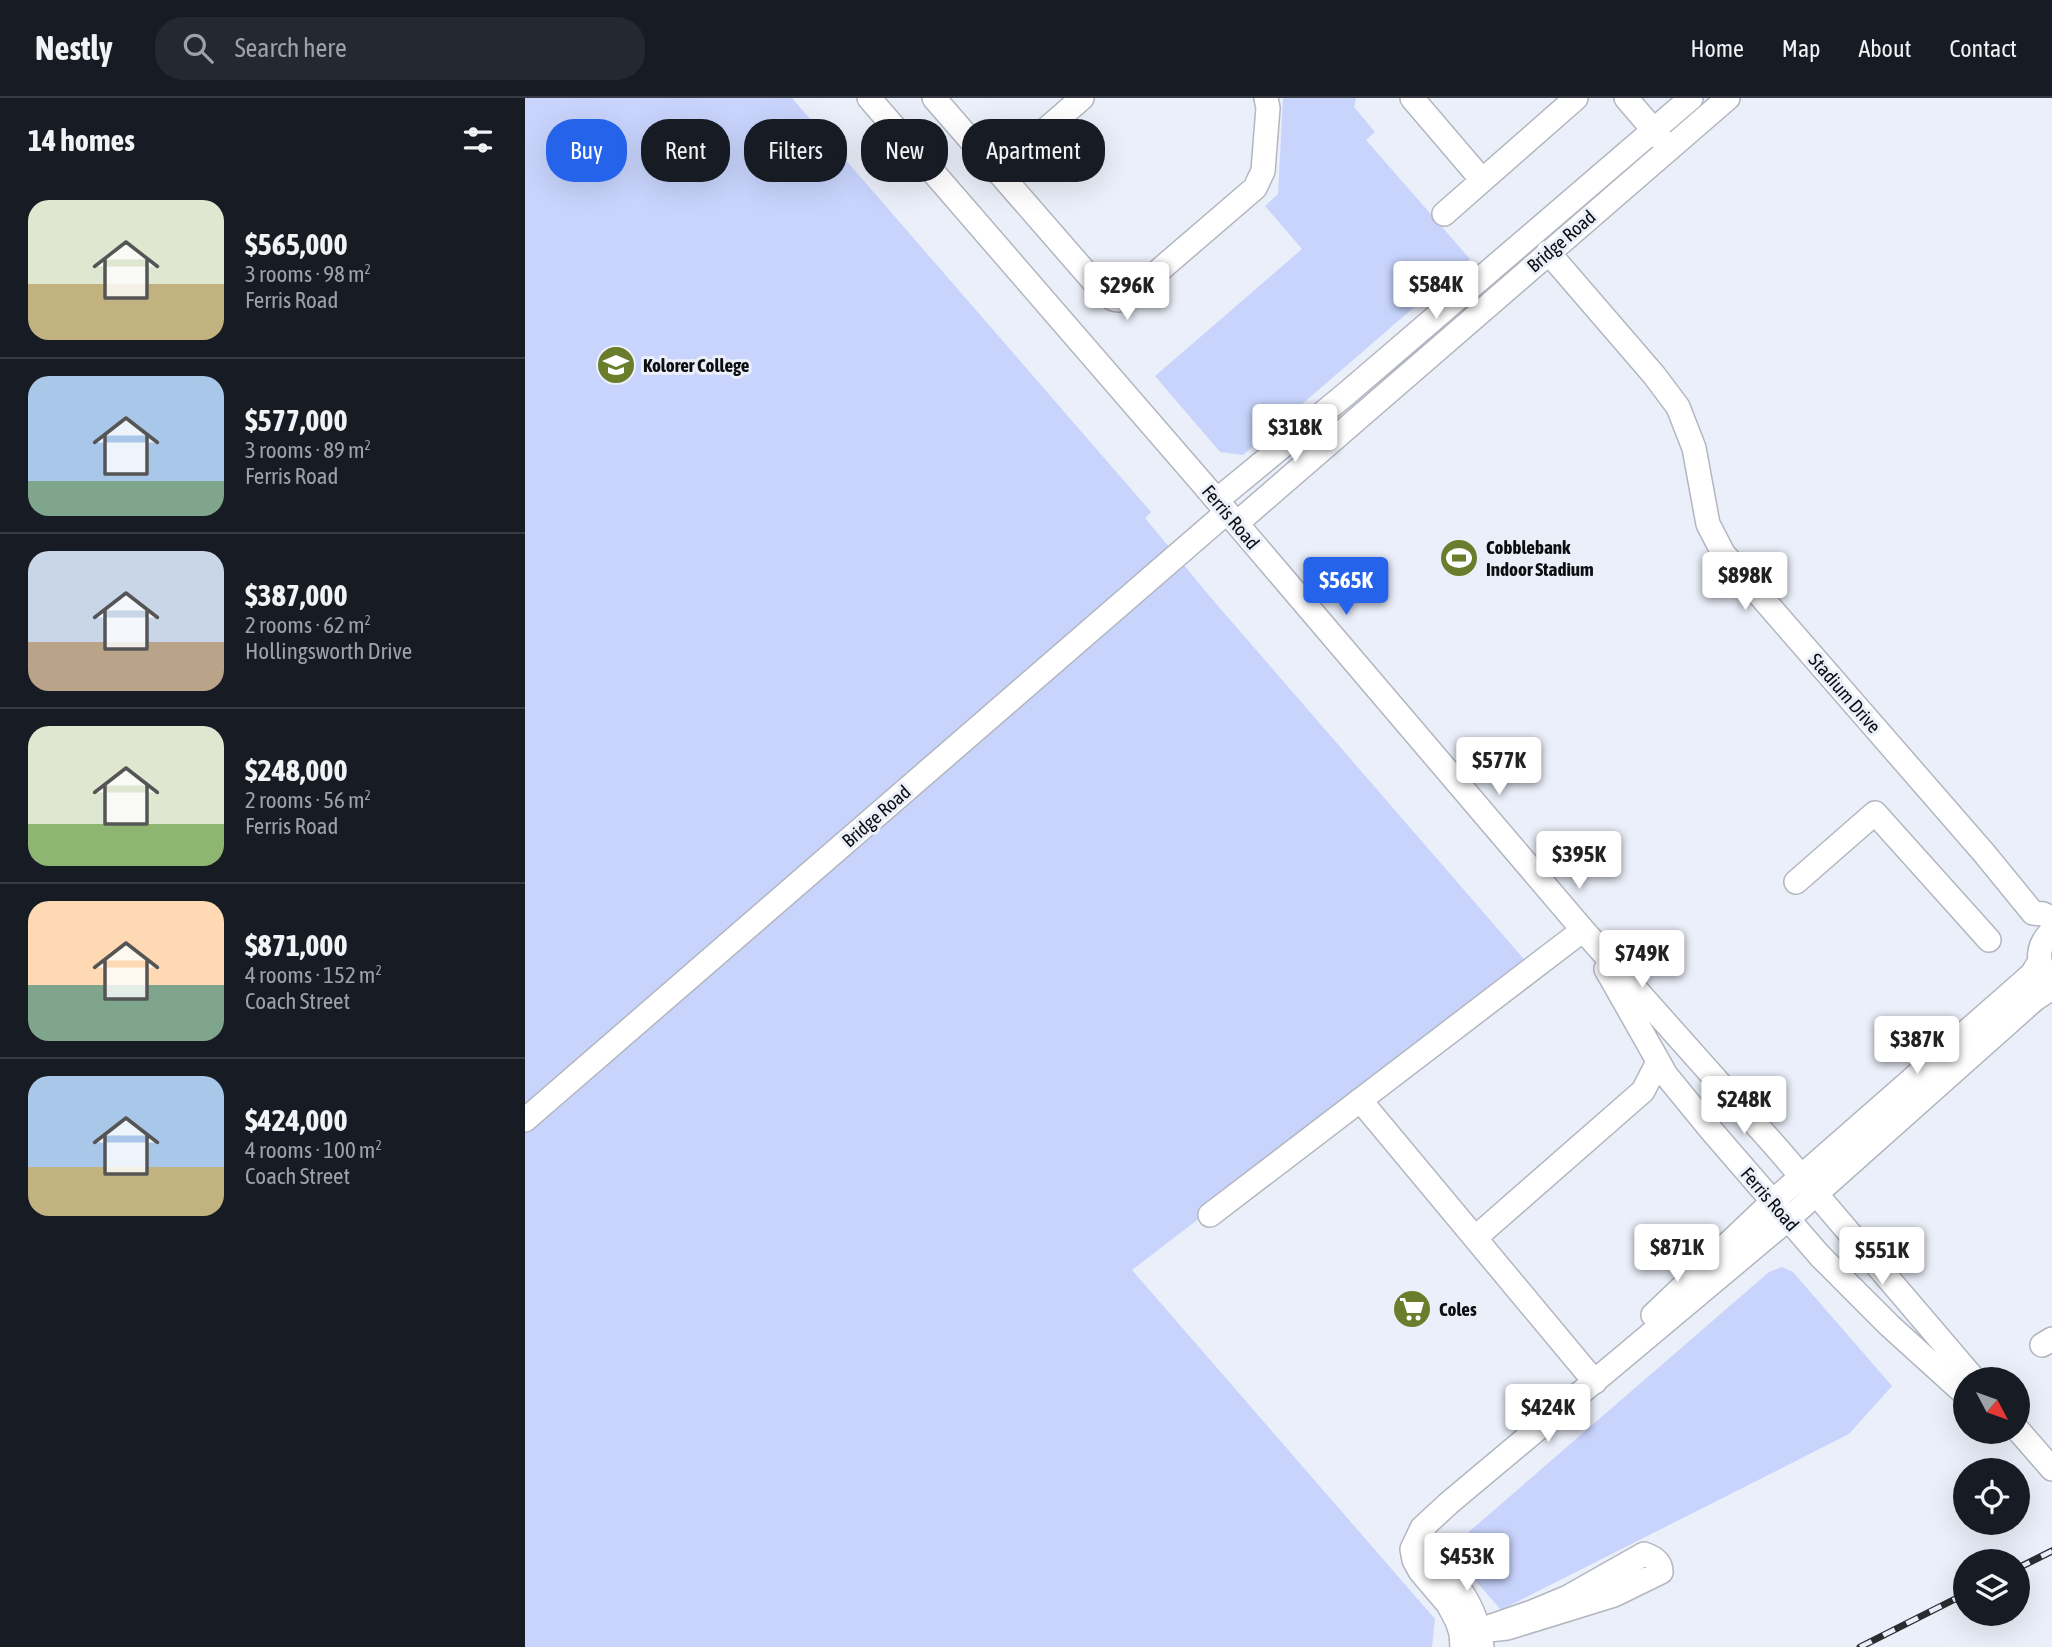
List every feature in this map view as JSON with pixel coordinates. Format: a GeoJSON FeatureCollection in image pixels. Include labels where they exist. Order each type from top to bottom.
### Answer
{"type":"FeatureCollection","features":[{"type":"Feature","properties":{"kind":"street","name":"Ferris Road"},"geometry":{"type":"LineString","coordinates":[[869,98],[1587,934],[1964,1367]]}},
{"type":"Feature","properties":{"kind":"street"},"geometry":{"type":"LineString","coordinates":[[934,98],[962,131]]}},
{"type":"Feature","properties":{"kind":"street"},"geometry":{"type":"LineString","coordinates":[[1058,119],[1082,98]]}},
{"type":"Feature","properties":{"kind":"street"},"geometry":{"type":"LineString","coordinates":[[1006,182],[1101,290],[1116,301],[1121,301],[1128,298],[1255,188],[1263,171],[1268,108],[1266,98]]}},
{"type":"Feature","properties":{"kind":"street"},"geometry":{"type":"LineString","coordinates":[[1412,98],[1482,180]]}},
{"type":"Feature","properties":{"kind":"street"},"geometry":{"type":"LineString","coordinates":[[1444,214],[1576,98]]}},
{"type":"Feature","properties":{"kind":"street"},"geometry":{"type":"LineString","coordinates":[[1626,98],[1662,139]]}},
{"type":"Feature","properties":{"kind":"street","name":"Bridge Road"},"geometry":{"type":"LineString","coordinates":[[525,1120],[1227,512],[1548,252],[1662,139],[1691,98]]}},
{"type":"Feature","properties":{"kind":"street","name":"Bridge Road"},"geometry":{"type":"LineString","coordinates":[[1227,512],[1346,394],[1662,139],[1728,98]]}},
{"type":"Feature","properties":{"kind":"street","name":"Stadium Drive"},"geometry":{"type":"LineString","coordinates":[[1548,252],[1678,407],[1694,448],[1708,524],[1723,554],[1984,853],[2043,915],[2031,925],[2044,964]]}},
{"type":"Feature","properties":{"kind":"street"},"geometry":{"type":"LineString","coordinates":[[1796,882],[1875,813],[1990,940]]}},
{"type":"Feature","properties":{"kind":"street"},"geometry":{"type":"LineString","coordinates":[[1592,1379],[1772,1202],[2044,964],[2046,936],[2052,931]]}},
{"type":"Feature","properties":{"kind":"street","name":"Ferris Road"},"geometry":{"type":"LineString","coordinates":[[1587,934],[1658,1062],[1680,1093],[1820,1256],[1890,1326],[1953,1383]]}},
{"type":"Feature","properties":{"kind":"street"},"geometry":{"type":"LineString","coordinates":[[1209,1215],[1360,1100],[1587,934]]}},
{"type":"Feature","properties":{"kind":"street"},"geometry":{"type":"LineString","coordinates":[[1471,1639],[1471,1606],[1454,1581],[1431,1557],[1425,1545],[1422,1528],[1592,1379],[1787,1220],[2035,999],[2052,988]]}},
{"type":"Feature","properties":{"kind":"street"},"geometry":{"type":"LineString","coordinates":[[1475,1238],[1643,1091],[1658,1062]]}},
{"type":"Feature","properties":{"kind":"street"},"geometry":{"type":"LineString","coordinates":[[1643,1091],[1680,1093]]}},
{"type":"Feature","properties":{"kind":"street"},"geometry":{"type":"LineString","coordinates":[[1360,1100],[1592,1379]]}},
{"type":"Feature","properties":{"kind":"street"},"geometry":{"type":"LineString","coordinates":[[2029,1444],[2052,1469]]}},
{"type":"Feature","properties":{"kind":"street"},"geometry":{"type":"LineString","coordinates":[[1644,1554],[1660,1564],[1661,1572],[1614,1595],[1471,1639],[1567,1597],[1644,1554]]}},
{"type":"Feature","properties":{"kind":"shaded area"},"geometry":{"type":"Polygon","coordinates":[[[525,98],[792,98],[810,119],[744,119],[744,182],[847,182],[847,161],[861,178],[861,182],[865,182],[1151,512],[1145,518],[1212,599],[1529,965],[1132,1270],[1435,1619],[1432,1647],[525,1647],[525,98]]]}},
{"type":"Feature","properties":{"kind":"shaded area"},"geometry":{"type":"Polygon","coordinates":[[[1283,98],[1356,98],[1354,107],[1375,132],[1366,140],[1470,259],[1243,455],[1220,452],[1155,376],[1302,249],[1265,206],[1278,194],[1283,98]]]}},
{"type":"Feature","properties":{"kind":"shaded area"},"geometry":{"type":"Polygon","coordinates":[[[1782,1267],[1793,1272],[1892,1386],[1849,1434],[1501,1610],[1454,1556],[1456,1543],[1769,1272],[1782,1267]]]}},
{"type":"Feature","properties":{"kind":"railway"},"geometry":{"type":"LineString","coordinates":[[2030,1562],[2052,1551]]}},
{"type":"Feature","properties":{"kind":"railway"},"geometry":{"type":"LineString","coordinates":[[1860,1647],[1953,1600]]}},
{"type":"Feature","properties":{"kind":"place","name":"Kolorer College"},"geometry":{"type":"Point","coordinates":[616,365]}},
{"type":"Feature","properties":{"kind":"place","name":"Cobblebank Indoor Stadium"},"geometry":{"type":"Point","coordinates":[1459,558]}},
{"type":"Feature","properties":{"kind":"place","name":"Coles"},"geometry":{"type":"Point","coordinates":[1412,1309]}}]}
